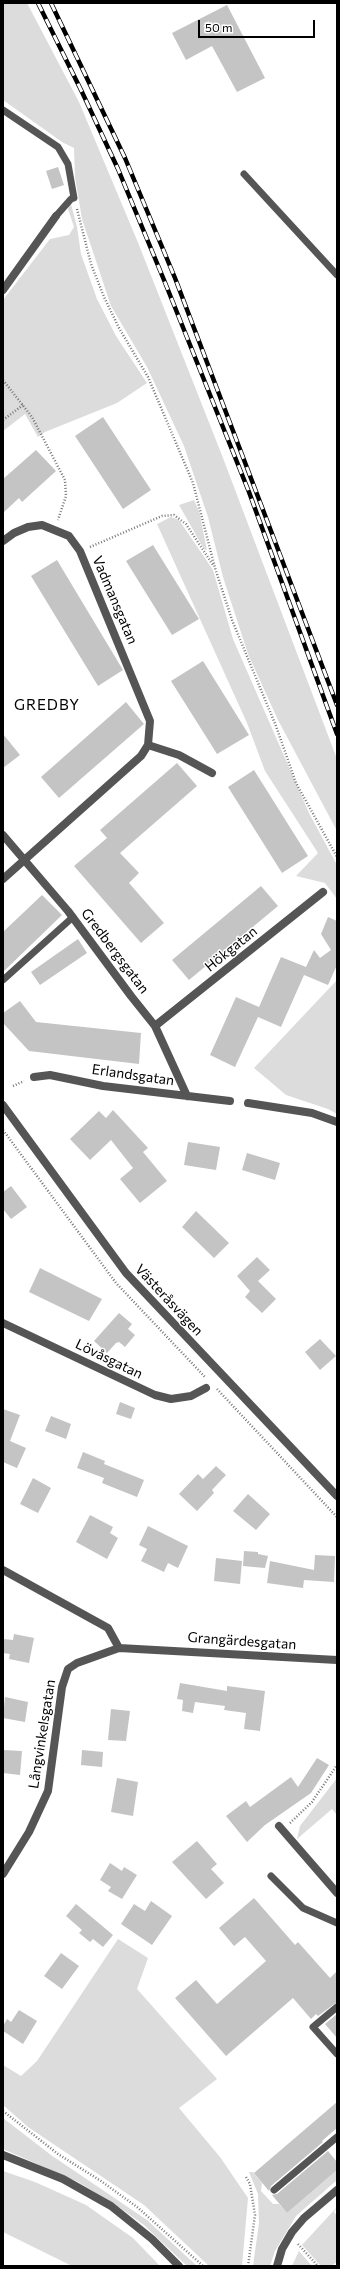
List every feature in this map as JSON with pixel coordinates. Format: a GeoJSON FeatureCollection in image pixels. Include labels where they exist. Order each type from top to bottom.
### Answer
{"type":"FeatureCollection","features":[{"type":"Feature","properties":{"kind":"street"},"geometry":{"type":"LineString","coordinates":[[3,290],[56,216]]}},
{"type":"Feature","properties":{"kind":"street","name":"Vadmansgatan"},"geometry":{"type":"LineString","coordinates":[[3,541],[14,533],[28,527],[42,525],[69,536],[80,551],[145,706],[150,721],[148,745]]}},
{"type":"Feature","properties":{"kind":"street"},"geometry":{"type":"LineString","coordinates":[[3,878],[141,756],[148,745],[195,762],[212,773]]}},
{"type":"Feature","properties":{"kind":"street","name":"Gredbergsgatan"},"geometry":{"type":"LineString","coordinates":[[3,835],[73,916],[155,1026],[187,1096]]}},
{"type":"Feature","properties":{"kind":"street","name":"Hökgatan"},"geometry":{"type":"LineString","coordinates":[[155,1026],[324,892]]}},
{"type":"Feature","properties":{"kind":"street","name":"Erlandsgatan"},"geometry":{"type":"LineString","coordinates":[[34,1077],[50,1074],[103,1086],[230,1101]]}},
{"type":"Feature","properties":{"kind":"street"},"geometry":{"type":"LineString","coordinates":[[248,1103],[312,1112],[337,1122]]}},
{"type":"Feature","properties":{"kind":"street","name":"Västeråsvägen"},"geometry":{"type":"LineString","coordinates":[[3,1105],[126,1273],[337,1496]]}},
{"type":"Feature","properties":{"kind":"street","name":"Lövåsgatan"},"geometry":{"type":"LineString","coordinates":[[3,1323],[155,1395],[171,1399],[191,1396],[206,1388]]}},
{"type":"Feature","properties":{"kind":"street"},"geometry":{"type":"LineString","coordinates":[[3,1570],[108,1628],[119,1648]]}},
{"type":"Feature","properties":{"kind":"street","name":"Långvinkelsgatan"},"geometry":{"type":"LineString","coordinates":[[3,1874],[29,1832],[48,1791],[62,1686],[68,1669],[77,1663],[119,1648],[145,1648]]}},
{"type":"Feature","properties":{"kind":"street","name":"Grangärdesgatan"},"geometry":{"type":"LineString","coordinates":[[145,1648],[337,1660]]}},
{"type":"Feature","properties":{"kind":"street"},"geometry":{"type":"LineString","coordinates":[[280,1828],[337,1893]]}},
{"type":"Feature","properties":{"kind":"street"},"geometry":{"type":"LineString","coordinates":[[3,2155],[63,2179],[111,2206],[132,2221],[178,2266]]}},
{"type":"Feature","properties":{"kind":"street"},"geometry":{"type":"LineString","coordinates":[[277,2266],[282,2249],[292,2232],[304,2218],[337,2190]]}},
{"type":"Feature","properties":{"kind":"lane"},"geometry":{"type":"LineString","coordinates":[[3,110],[53,143],[61,151],[70,171],[74,198],[71,199],[56,216]]}},
{"type":"Feature","properties":{"kind":"lane"},"geometry":{"type":"LineString","coordinates":[[244,174],[337,275]]}},
{"type":"Feature","properties":{"kind":"lane"},"geometry":{"type":"LineString","coordinates":[[3,980],[73,916]]}},
{"type":"Feature","properties":{"kind":"lane"},"geometry":{"type":"LineString","coordinates":[[271,1876],[304,1908],[337,1923]]}},
{"type":"Feature","properties":{"kind":"lane"},"geometry":{"type":"LineString","coordinates":[[337,2007],[314,2027],[337,2054]]}},
{"type":"Feature","properties":{"kind":"lane"},"geometry":{"type":"LineString","coordinates":[[274,2190],[337,2137]]}},
{"type":"Feature","properties":{"kind":"path"},"geometry":{"type":"LineString","coordinates":[[74,198],[89,257],[104,297],[119,328],[148,377],[193,483],[215,568],[242,648],[276,726],[296,783],[337,857]]}},
{"type":"Feature","properties":{"kind":"path"},"geometry":{"type":"LineString","coordinates":[[3,380],[23,405],[44,438],[65,480],[66,496],[55,530]]}},
{"type":"Feature","properties":{"kind":"path"},"geometry":{"type":"LineString","coordinates":[[3,420],[23,405]]}},
{"type":"Feature","properties":{"kind":"path"},"geometry":{"type":"LineString","coordinates":[[80,551],[162,516],[174,515],[186,524],[215,568]]}},
{"type":"Feature","properties":{"kind":"path"},"geometry":{"type":"LineString","coordinates":[[280,1828],[312,1802],[337,1765]]}},
{"type":"Feature","properties":{"kind":"path"},"geometry":{"type":"LineString","coordinates":[[3,2111],[52,2150],[137,2207],[203,2266]]}},
{"type":"Feature","properties":{"kind":"path"},"geometry":{"type":"LineString","coordinates":[[246,2177],[250,2184],[255,2215],[248,2266]]}},
{"type":"Feature","properties":{"kind":"path"},"geometry":{"type":"LineString","coordinates":[[298,2244],[318,2266]]}},
{"type":"Feature","properties":{"kind":"shaded area"},"geometry":{"type":"Polygon","coordinates":[[[3,3],[27,3],[79,102],[139,245],[223,458],[337,759],[337,831],[278,720],[248,654],[223,577],[208,517],[184,446],[147,367],[111,306],[82,219],[75,177],[74,148],[62,142],[3,100],[3,3]]]}},
{"type":"Feature","properties":{"kind":"shaded area"},"geometry":{"type":"Polygon","coordinates":[[[69,204],[71,204],[77,227],[81,254],[97,299],[116,336],[147,383],[117,403],[45,432],[38,437],[25,414],[3,431],[3,300],[50,239],[69,235],[74,227],[68,209],[69,204]]]}},
{"type":"Feature","properties":{"kind":"shaded area"},"geometry":{"type":"Polygon","coordinates":[[[194,500],[199,511],[207,550],[204,549],[179,505],[194,500]]]}},
{"type":"Feature","properties":{"kind":"shaded area"},"geometry":{"type":"Polygon","coordinates":[[[171,517],[179,520],[213,570],[233,639],[309,813],[337,865],[337,899],[325,883],[296,876],[318,853],[265,771],[247,723],[157,524],[171,517]]]}},
{"type":"Feature","properties":{"kind":"shaded area"},"geometry":{"type":"Polygon","coordinates":[[[337,980],[337,1114],[328,1109],[286,1095],[254,1068],[337,980]]]}},
{"type":"Feature","properties":{"kind":"shaded area"},"geometry":{"type":"Polygon","coordinates":[[[337,1778],[337,1815],[332,1809],[297,1839],[300,1826],[337,1778]]]}},
{"type":"Feature","properties":{"kind":"shaded area"},"geometry":{"type":"Polygon","coordinates":[[[118,1939],[148,1958],[137,1989],[217,2079],[179,2108],[220,2157],[248,2198],[242,2266],[209,2266],[144,2205],[28,2127],[3,2105],[3,2065],[21,2076],[37,2061],[118,1939]]]}},
{"type":"Feature","properties":{"kind":"shaded area"},"geometry":{"type":"Polygon","coordinates":[[[3,2118],[51,2155],[147,2220],[197,2266],[187,2266],[144,2225],[113,2203],[78,2182],[3,2149],[3,2118]]]}},
{"type":"Feature","properties":{"kind":"shaded area"},"geometry":{"type":"Polygon","coordinates":[[[337,2170],[337,2180],[296,2216],[275,2251],[270,2266],[253,2266],[259,2223],[258,2194],[249,2172],[253,2172],[262,2183],[261,2191],[273,2204],[279,2204],[287,2213],[337,2170]]]}},
{"type":"Feature","properties":{"kind":"shaded area"},"geometry":{"type":"Polygon","coordinates":[[[3,2171],[35,2182],[86,2205],[133,2238],[160,2266],[72,2266],[3,2232],[3,2171]]]}},
{"type":"Feature","properties":{"kind":"shaded area"},"geometry":{"type":"Polygon","coordinates":[[[337,2207],[334,2212],[337,2215],[337,2262],[331,2266],[321,2266],[302,2245],[337,2207]]]}},
{"type":"Feature","properties":{"kind":"shaded area"},"geometry":{"type":"Polygon","coordinates":[[[299,2251],[312,2266],[292,2266],[299,2251]]]}},
{"type":"Feature","properties":{"kind":"building"},"geometry":{"type":"Polygon","coordinates":[[[227,5],[265,78],[237,92],[212,46],[186,60],[172,33],[227,5]]]}},
{"type":"Feature","properties":{"kind":"building"},"geometry":{"type":"Polygon","coordinates":[[[58,167],[64,185],[52,189],[46,171],[58,167]]]}},
{"type":"Feature","properties":{"kind":"building"},"geometry":{"type":"Polygon","coordinates":[[[103,417],[151,490],[123,509],[75,436],[103,417]]]}},
{"type":"Feature","properties":{"kind":"building"},"geometry":{"type":"Polygon","coordinates":[[[36,450],[56,471],[22,502],[19,498],[3,513],[3,479],[36,450]]]}},
{"type":"Feature","properties":{"kind":"building"},"geometry":{"type":"Polygon","coordinates":[[[153,545],[199,619],[172,635],[126,561],[153,545]]]}},
{"type":"Feature","properties":{"kind":"building"},"geometry":{"type":"Polygon","coordinates":[[[57,560],[123,670],[98,686],[31,576],[57,560]]]}},
{"type":"Feature","properties":{"kind":"building"},"geometry":{"type":"Polygon","coordinates":[[[203,661],[249,735],[217,754],[171,681],[203,661]]]}},
{"type":"Feature","properties":{"kind":"building"},"geometry":{"type":"Polygon","coordinates":[[[126,702],[144,724],[59,798],[41,777],[126,702]]]}},
{"type":"Feature","properties":{"kind":"building"},"geometry":{"type":"Polygon","coordinates":[[[3,734],[20,755],[3,768],[3,734]]]}},
{"type":"Feature","properties":{"kind":"building"},"geometry":{"type":"Polygon","coordinates":[[[177,763],[197,786],[120,853],[139,873],[129,883],[164,923],[141,943],[74,866],[107,838],[100,830],[177,763]]]}},
{"type":"Feature","properties":{"kind":"building"},"geometry":{"type":"Polygon","coordinates":[[[254,770],[308,856],[282,873],[228,787],[254,770]]]}},
{"type":"Feature","properties":{"kind":"building"},"geometry":{"type":"Polygon","coordinates":[[[261,886],[278,906],[189,980],[172,960],[261,886]]]}},
{"type":"Feature","properties":{"kind":"building"},"geometry":{"type":"Polygon","coordinates":[[[42,895],[62,915],[3,972],[3,932],[42,895]]]}},
{"type":"Feature","properties":{"kind":"building"},"geometry":{"type":"Polygon","coordinates":[[[328,917],[337,921],[337,965],[328,985],[304,975],[281,1027],[258,1017],[235,1067],[210,1055],[236,997],[259,1007],[281,957],[306,967],[314,950],[320,958],[331,950],[321,934],[328,917]]]}},
{"type":"Feature","properties":{"kind":"building"},"geometry":{"type":"Polygon","coordinates":[[[78,939],[87,953],[40,985],[31,972],[78,939]]]}},
{"type":"Feature","properties":{"kind":"building"},"geometry":{"type":"Polygon","coordinates":[[[20,1001],[36,1022],[141,1033],[139,1064],[29,1051],[3,1023],[3,1013],[20,1001]]]}},
{"type":"Feature","properties":{"kind":"building"},"geometry":{"type":"Polygon","coordinates":[[[113,1110],[148,1148],[143,1152],[167,1181],[140,1203],[120,1179],[133,1168],[111,1140],[90,1160],[70,1139],[99,1111],[106,1118],[113,1110]]]}},
{"type":"Feature","properties":{"kind":"building"},"geometry":{"type":"Polygon","coordinates":[[[188,1142],[220,1147],[216,1170],[184,1165],[188,1142]]]}},
{"type":"Feature","properties":{"kind":"building"},"geometry":{"type":"Polygon","coordinates":[[[247,1153],[280,1163],[275,1180],[242,1170],[247,1153]]]}},
{"type":"Feature","properties":{"kind":"building"},"geometry":{"type":"Polygon","coordinates":[[[11,1186],[27,1207],[11,1219],[3,1209],[3,1192],[11,1186]]]}},
{"type":"Feature","properties":{"kind":"building"},"geometry":{"type":"Polygon","coordinates":[[[196,1211],[229,1243],[214,1258],[182,1227],[196,1211]]]}},
{"type":"Feature","properties":{"kind":"building"},"geometry":{"type":"Polygon","coordinates":[[[257,1257],[270,1270],[258,1281],[276,1299],[262,1313],[245,1297],[250,1291],[237,1276],[257,1257]]]}},
{"type":"Feature","properties":{"kind":"building"},"geometry":{"type":"Polygon","coordinates":[[[40,1268],[102,1299],[89,1321],[29,1292],[40,1268]]]}},
{"type":"Feature","properties":{"kind":"building"},"geometry":{"type":"Polygon","coordinates":[[[119,1313],[132,1324],[128,1329],[135,1335],[125,1347],[119,1342],[116,1343],[107,1353],[94,1341],[119,1313]]]}},
{"type":"Feature","properties":{"kind":"building"},"geometry":{"type":"Polygon","coordinates":[[[320,1339],[336,1356],[320,1370],[305,1352],[320,1339]]]}},
{"type":"Feature","properties":{"kind":"building"},"geometry":{"type":"Polygon","coordinates":[[[120,1402],[135,1408],[131,1419],[116,1414],[120,1402]]]}},
{"type":"Feature","properties":{"kind":"building"},"geometry":{"type":"Polygon","coordinates":[[[3,1409],[20,1415],[10,1441],[26,1448],[17,1468],[3,1462],[3,1409]]]}},
{"type":"Feature","properties":{"kind":"building"},"geometry":{"type":"Polygon","coordinates":[[[51,1416],[71,1424],[66,1439],[45,1431],[51,1416]]]}},
{"type":"Feature","properties":{"kind":"building"},"geometry":{"type":"Polygon","coordinates":[[[83,1452],[105,1461],[104,1464],[144,1480],[137,1497],[102,1483],[104,1478],[77,1468],[83,1452]]]}},
{"type":"Feature","properties":{"kind":"building"},"geometry":{"type":"Polygon","coordinates":[[[216,1466],[226,1475],[212,1490],[214,1493],[197,1511],[179,1494],[198,1474],[203,1479],[216,1466]]]}},
{"type":"Feature","properties":{"kind":"building"},"geometry":{"type":"Polygon","coordinates":[[[33,1478],[51,1488],[38,1513],[20,1504],[33,1478]]]}},
{"type":"Feature","properties":{"kind":"building"},"geometry":{"type":"Polygon","coordinates":[[[248,1494],[270,1514],[256,1530],[233,1511],[248,1494]]]}},
{"type":"Feature","properties":{"kind":"building"},"geometry":{"type":"Polygon","coordinates":[[[90,1515],[113,1527],[110,1533],[118,1538],[107,1559],[76,1542],[90,1515]]]}},
{"type":"Feature","properties":{"kind":"building"},"geometry":{"type":"Polygon","coordinates":[[[148,1526],[188,1546],[178,1568],[168,1563],[164,1572],[141,1561],[147,1549],[139,1545],[148,1526]]]}},
{"type":"Feature","properties":{"kind":"building"},"geometry":{"type":"Polygon","coordinates":[[[244,1551],[258,1552],[258,1554],[268,1556],[265,1568],[243,1566],[244,1551]]]}},
{"type":"Feature","properties":{"kind":"building"},"geometry":{"type":"Polygon","coordinates":[[[315,1555],[335,1556],[334,1582],[304,1580],[303,1588],[267,1583],[270,1561],[314,1570],[315,1555]]]}},
{"type":"Feature","properties":{"kind":"building"},"geometry":{"type":"Polygon","coordinates":[[[216,1558],[242,1561],[240,1584],[214,1581],[216,1558]]]}},
{"type":"Feature","properties":{"kind":"building"},"geometry":{"type":"Polygon","coordinates":[[[14,1634],[34,1638],[29,1663],[9,1659],[10,1654],[3,1653],[3,1639],[13,1640],[14,1634]]]}},
{"type":"Feature","properties":{"kind":"building"},"geometry":{"type":"Polygon","coordinates":[[[180,1683],[227,1691],[227,1686],[265,1691],[260,1731],[244,1729],[246,1713],[224,1710],[225,1706],[195,1702],[193,1713],[182,1711],[183,1700],[177,1699],[180,1683]]]}},
{"type":"Feature","properties":{"kind":"building"},"geometry":{"type":"Polygon","coordinates":[[[5,1697],[28,1702],[25,1722],[3,1718],[5,1697]]]}},
{"type":"Feature","properties":{"kind":"building"},"geometry":{"type":"Polygon","coordinates":[[[111,1709],[130,1711],[126,1741],[108,1740],[111,1709]]]}},
{"type":"Feature","properties":{"kind":"building"},"geometry":{"type":"Polygon","coordinates":[[[3,1750],[22,1751],[20,1775],[3,1773],[3,1750]]]}},
{"type":"Feature","properties":{"kind":"building"},"geometry":{"type":"Polygon","coordinates":[[[82,1750],[103,1752],[102,1767],[81,1765],[82,1750]]]}},
{"type":"Feature","properties":{"kind":"building"},"geometry":{"type":"Polygon","coordinates":[[[317,1758],[329,1765],[311,1793],[265,1825],[247,1842],[226,1816],[246,1801],[250,1807],[291,1777],[298,1787],[317,1758]]]}},
{"type":"Feature","properties":{"kind":"building"},"geometry":{"type":"Polygon","coordinates":[[[117,1778],[138,1782],[133,1816],[111,1812],[117,1778]]]}},
{"type":"Feature","properties":{"kind":"building"},"geometry":{"type":"Polygon","coordinates":[[[197,1841],[217,1864],[211,1869],[224,1883],[206,1899],[172,1862],[197,1841]]]}},
{"type":"Feature","properties":{"kind":"building"},"geometry":{"type":"Polygon","coordinates":[[[110,1863],[122,1871],[124,1867],[137,1875],[122,1899],[108,1891],[111,1887],[100,1880],[110,1863]]]}},
{"type":"Feature","properties":{"kind":"building"},"geometry":{"type":"Polygon","coordinates":[[[254,1898],[295,1945],[298,1942],[330,1978],[337,1971],[337,2002],[318,2016],[316,2014],[311,2019],[293,1998],[226,2056],[175,1998],[196,1980],[217,2004],[266,1961],[245,1937],[234,1946],[219,1928],[254,1898]]]}},
{"type":"Feature","properties":{"kind":"building"},"geometry":{"type":"Polygon","coordinates":[[[151,1901],[172,1916],[152,1945],[121,1924],[134,1904],[145,1911],[151,1901]]]}},
{"type":"Feature","properties":{"kind":"building"},"geometry":{"type":"Polygon","coordinates":[[[76,1904],[113,1935],[103,1947],[93,1939],[90,1942],[79,1933],[82,1930],[66,1916],[76,1904]]]}},
{"type":"Feature","properties":{"kind":"building"},"geometry":{"type":"Polygon","coordinates":[[[61,1953],[79,1966],[62,1989],[44,1976],[61,1953]]]}},
{"type":"Feature","properties":{"kind":"building"},"geometry":{"type":"Polygon","coordinates":[[[19,2010],[37,2021],[23,2044],[3,2031],[3,2026],[7,2019],[11,2022],[19,2010]]]}},
{"type":"Feature","properties":{"kind":"building"},"geometry":{"type":"Polygon","coordinates":[[[337,2014],[337,2038],[325,2024],[337,2014]]]}},
{"type":"Feature","properties":{"kind":"building"},"geometry":{"type":"Polygon","coordinates":[[[337,2102],[337,2128],[322,2141],[323,2142],[271,2186],[269,2191],[254,2173],[337,2102]]]}},
{"type":"Feature","properties":{"kind":"building"},"geometry":{"type":"Polygon","coordinates":[[[328,2151],[337,2162],[337,2170],[287,2213],[272,2195],[277,2194],[328,2151]]]}},
{"type":"Feature","properties":{"kind":"railway"},"geometry":{"type":"LineString","coordinates":[[38,3],[118,169],[164,280],[249,492],[337,734]]}},
{"type":"Feature","properties":{"kind":"railway"},"geometry":{"type":"LineString","coordinates":[[51,3],[125,158],[175,278],[337,705]]}},
{"type":"Feature","properties":{"kind":"district","name":"GREDBY"},"geometry":{"type":"Point","coordinates":[47,705]}}]}
